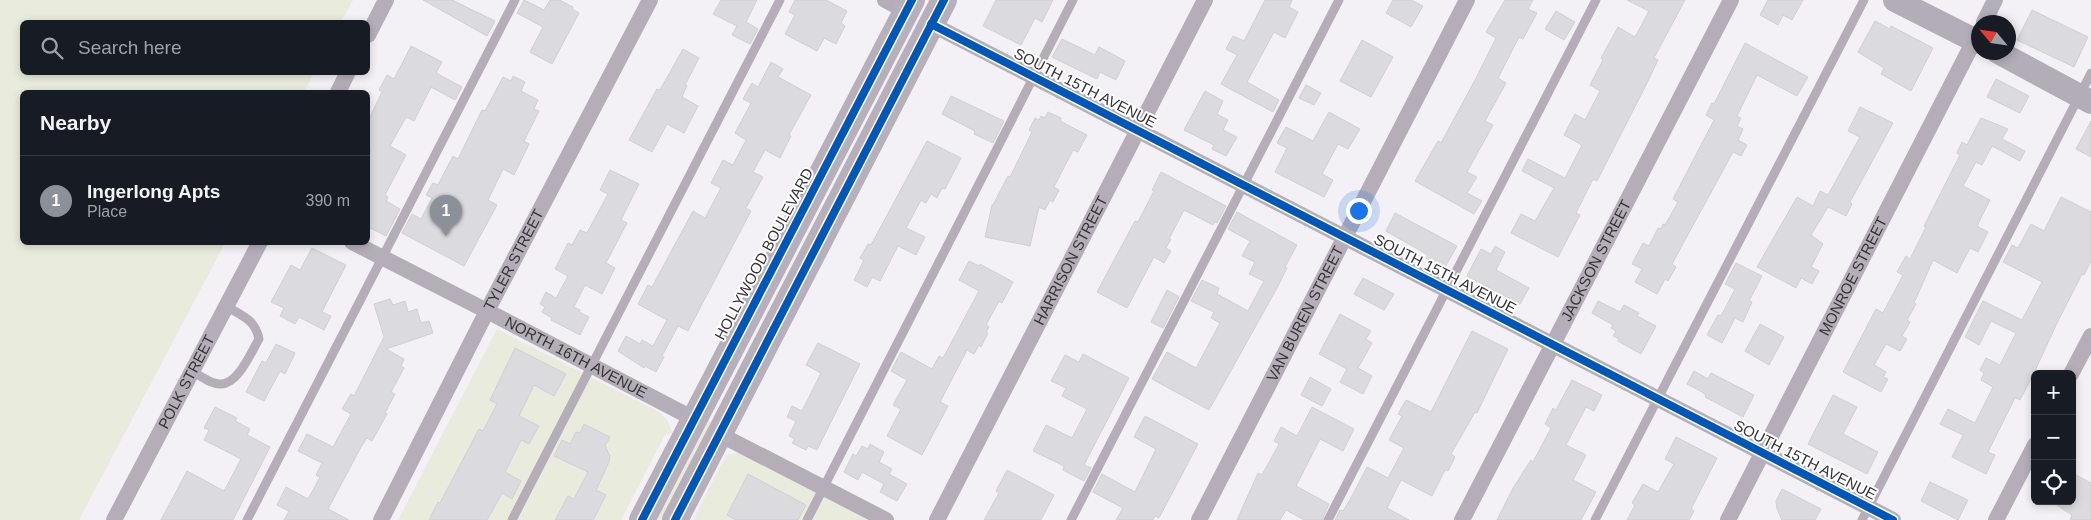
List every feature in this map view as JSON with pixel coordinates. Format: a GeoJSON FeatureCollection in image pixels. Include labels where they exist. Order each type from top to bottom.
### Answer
{"type":"FeatureCollection","features":[{"type":"Feature","properties":{"kind":"main road"},"geometry":{"type":"LineString","coordinates":[[676,520],[890,104],[931,12],[944,0]]}},
{"type":"Feature","properties":{"kind":"main road"},"geometry":{"type":"LineString","coordinates":[[890,104],[906,35],[901,4]]}},
{"type":"Feature","properties":{"kind":"main road","name":"HOLLYWOOD BOULEVARD"},"geometry":{"type":"LineString","coordinates":[[642,520],[712,384],[901,4]]}},
{"type":"Feature","properties":{"kind":"main road"},"geometry":{"type":"LineString","coordinates":[[712,384],[711,405],[721,434]]}},
{"type":"Feature","properties":{"kind":"street"},"geometry":{"type":"LineString","coordinates":[[370,31],[386,0]]}},
{"type":"Feature","properties":{"kind":"street","name":"TYLER STREET"},"geometry":{"type":"LineString","coordinates":[[381,520],[650,0]]}},
{"type":"Feature","properties":{"kind":"street","name":"HARRISON STREET"},"geometry":{"type":"LineString","coordinates":[[937,520],[1205,0]]}},
{"type":"Feature","properties":{"kind":"street","name":"VAN BUREN STREET"},"geometry":{"type":"LineString","coordinates":[[1199,520],[1467,0]]}},
{"type":"Feature","properties":{"kind":"street","name":"JACKSON STREET"},"geometry":{"type":"LineString","coordinates":[[1462,520],[1731,0]]}},
{"type":"Feature","properties":{"kind":"street"},"geometry":{"type":"LineString","coordinates":[[1895,0],[1971,31]]}},
{"type":"Feature","properties":{"kind":"street","name":"MONROE STREET"},"geometry":{"type":"LineString","coordinates":[[1988,15],[1995,0]]}},
{"type":"Feature","properties":{"kind":"street","name":"SOUTH 15TH AVENUE"},"geometry":{"type":"LineString","coordinates":[[931,12],[1033,76],[1762,454],[1865,514],[1893,520]]}},
{"type":"Feature","properties":{"kind":"street","name":"MONROE STREET"},"geometry":{"type":"LineString","coordinates":[[1728,520],[1971,49]]}},
{"type":"Feature","properties":{"kind":"street"},"geometry":{"type":"LineString","coordinates":[[2013,60],[2085,99]]}},
{"type":"Feature","properties":{"kind":"street"},"geometry":{"type":"LineString","coordinates":[[339,90],[346,75]]}},
{"type":"Feature","properties":{"kind":"street","name":"POLK STREET"},"geometry":{"type":"LineString","coordinates":[[114,520],[258,245]]}},
{"type":"Feature","properties":{"kind":"street","name":"NORTH 16TH AVENUE"},"geometry":{"type":"LineString","coordinates":[[358,245],[694,419]]}},
{"type":"Feature","properties":{"kind":"street"},"geometry":{"type":"LineString","coordinates":[[2073,370],[2091,336]]}},
{"type":"Feature","properties":{"kind":"street"},"geometry":{"type":"LineString","coordinates":[[721,434],[886,520]]}},
{"type":"Feature","properties":{"kind":"street"},"geometry":{"type":"LineString","coordinates":[[1996,520],[2031,453]]}},
{"type":"Feature","properties":{"kind":"lane"},"geometry":{"type":"LineString","coordinates":[[246,520],[515,0]]}},
{"type":"Feature","properties":{"kind":"lane"},"geometry":{"type":"LineString","coordinates":[[512,520],[780,0]]}},
{"type":"Feature","properties":{"kind":"lane"},"geometry":{"type":"LineString","coordinates":[[807,520],[1073,0]]}},
{"type":"Feature","properties":{"kind":"lane"},"geometry":{"type":"LineString","coordinates":[[1071,520],[1339,0]]}},
{"type":"Feature","properties":{"kind":"lane"},"geometry":{"type":"LineString","coordinates":[[1328,520],[1596,0]]}},
{"type":"Feature","properties":{"kind":"lane"},"geometry":{"type":"LineString","coordinates":[[1595,520],[1864,0]]}},
{"type":"Feature","properties":{"kind":"lane"},"geometry":{"type":"LineString","coordinates":[[1865,514],[2085,99],[2091,73]]}},
{"type":"Feature","properties":{"kind":"lane"},"geometry":{"type":"LineString","coordinates":[[192,371],[211,382],[220,384],[230,382],[236,378],[259,339],[257,328],[251,321],[226,306]]}},
{"type":"Feature","properties":{"kind":"shaded area"},"geometry":{"type":"Polygon","coordinates":[[[0,0],[353,0],[342,20],[20,20],[20,75],[313,75],[305,90],[20,90],[20,245],[224,245],[79,520],[0,520],[0,0]]]}},
{"type":"Feature","properties":{"kind":"shaded area"},"geometry":{"type":"Polygon","coordinates":[[[497,329],[659,412],[667,420],[672,432],[665,435],[621,520],[398,520],[497,329]]]}},
{"type":"Feature","properties":{"kind":"shaded area"},"geometry":{"type":"Polygon","coordinates":[[[707,411],[711,427],[664,520],[651,520],[707,411]]]}},
{"type":"Feature","properties":{"kind":"shaded area"},"geometry":{"type":"Polygon","coordinates":[[[739,453],[868,520],[693,520],[726,455],[739,453]]]}},
{"type":"Feature","properties":{"kind":"building"},"geometry":{"type":"Polygon","coordinates":[[[423,0],[452,0],[495,21],[487,36],[423,0]]]}},
{"type":"Feature","properties":{"kind":"building"},"geometry":{"type":"Polygon","coordinates":[[[524,0],[544,10],[550,0],[559,0],[573,7],[572,9],[579,13],[552,64],[530,52],[543,27],[517,13],[524,0]]]}},
{"type":"Feature","properties":{"kind":"building"},"geometry":{"type":"Polygon","coordinates":[[[721,0],[757,0],[746,22],[758,29],[750,44],[732,35],[737,26],[713,14],[721,0]]]}},
{"type":"Feature","properties":{"kind":"building"},"geometry":{"type":"Polygon","coordinates":[[[795,0],[826,0],[847,11],[841,23],[845,26],[836,44],[824,38],[817,51],[785,34],[795,15],[789,12],[795,0]]]}},
{"type":"Feature","properties":{"kind":"building"},"geometry":{"type":"Polygon","coordinates":[[[996,0],[1053,0],[1042,22],[1035,18],[1021,45],[983,26],[996,0]]]}},
{"type":"Feature","properties":{"kind":"building"},"geometry":{"type":"Polygon","coordinates":[[[1265,0],[1292,0],[1289,7],[1298,12],[1285,38],[1274,32],[1247,82],[1279,100],[1273,112],[1221,84],[1237,55],[1226,49],[1233,36],[1244,41],[1265,0]]]}},
{"type":"Feature","properties":{"kind":"building"},"geometry":{"type":"Polygon","coordinates":[[[1393,0],[1411,0],[1423,6],[1411,27],[1386,13],[1393,0]]]}},
{"type":"Feature","properties":{"kind":"building"},"geometry":{"type":"Polygon","coordinates":[[[1505,0],[1533,0],[1528,9],[1537,13],[1523,39],[1519,37],[1498,78],[1506,83],[1485,121],[1493,125],[1467,172],[1477,177],[1467,193],[1482,201],[1474,214],[1415,181],[1438,141],[1441,143],[1496,38],[1486,32],[1505,0]]]}},
{"type":"Feature","properties":{"kind":"building"},"geometry":{"type":"Polygon","coordinates":[[[1627,0],[1685,0],[1654,58],[1658,60],[1597,181],[1593,179],[1576,213],[1580,215],[1558,257],[1511,233],[1521,214],[1535,221],[1554,188],[1522,171],[1528,159],[1565,178],[1582,145],[1564,135],[1575,114],[1585,120],[1600,91],[1590,85],[1603,60],[1601,58],[1618,27],[1635,37],[1649,11],[1627,0]]]}},
{"type":"Feature","properties":{"kind":"building"},"geometry":{"type":"Polygon","coordinates":[[[1768,0],[1803,0],[1792,20],[1783,15],[1778,25],[1760,15],[1768,0]]]}},
{"type":"Feature","properties":{"kind":"building"},"geometry":{"type":"Polygon","coordinates":[[[2032,10],[2088,37],[2074,67],[2017,40],[2032,10]]]}},
{"type":"Feature","properties":{"kind":"building"},"geometry":{"type":"Polygon","coordinates":[[[1556,11],[1575,22],[1564,40],[1545,29],[1556,11]]]}},
{"type":"Feature","properties":{"kind":"building"},"geometry":{"type":"Polygon","coordinates":[[[1875,21],[1890,29],[1891,26],[1933,48],[1911,91],[1881,74],[1884,68],[1858,52],[1875,21]]]}},
{"type":"Feature","properties":{"kind":"building"},"geometry":{"type":"Polygon","coordinates":[[[1062,39],[1095,55],[1099,47],[1125,61],[1116,80],[1100,72],[1097,79],[1052,57],[1062,39]]]}},
{"type":"Feature","properties":{"kind":"building"},"geometry":{"type":"Polygon","coordinates":[[[1362,40],[1393,57],[1371,97],[1340,81],[1362,40]]]}},
{"type":"Feature","properties":{"kind":"building"},"geometry":{"type":"Polygon","coordinates":[[[1745,43],[1808,77],[1797,96],[1757,75],[1737,116],[1741,118],[1737,126],[1743,129],[1738,140],[1747,145],[1741,156],[1733,152],[1672,264],[1676,267],[1668,281],[1665,279],[1657,294],[1635,282],[1642,269],[1632,264],[1643,243],[1649,246],[1658,228],[1661,229],[1663,224],[1665,225],[1678,202],[1673,199],[1714,120],[1706,115],[1712,103],[1714,104],[1745,43]]]}},
{"type":"Feature","properties":{"kind":"building"},"geometry":{"type":"Polygon","coordinates":[[[411,46],[442,62],[436,73],[462,87],[455,100],[431,87],[414,121],[406,117],[390,146],[406,155],[385,195],[388,197],[386,201],[400,209],[386,236],[370,228],[370,117],[382,92],[379,90],[387,75],[394,79],[411,46]]]}},
{"type":"Feature","properties":{"kind":"building"},"geometry":{"type":"Polygon","coordinates":[[[683,49],[699,58],[685,85],[687,86],[682,97],[698,106],[684,133],[667,124],[652,152],[629,140],[657,89],[660,90],[683,49]]]}},
{"type":"Feature","properties":{"kind":"building"},"geometry":{"type":"Polygon","coordinates":[[[771,62],[783,69],[778,77],[811,95],[789,135],[791,136],[780,158],[765,150],[753,172],[763,177],[746,208],[751,211],[688,331],[678,326],[656,372],[645,366],[644,368],[618,351],[626,336],[640,344],[642,340],[653,346],[667,320],[638,304],[648,285],[652,287],[693,211],[705,218],[721,188],[711,183],[723,160],[733,165],[746,140],[735,133],[751,103],[743,99],[752,83],[758,87],[771,62]]]}},
{"type":"Feature","properties":{"kind":"building"},"geometry":{"type":"Polygon","coordinates":[[[513,76],[525,82],[521,91],[538,100],[534,109],[539,111],[524,141],[529,144],[514,175],[503,169],[488,200],[497,205],[464,266],[402,233],[412,214],[421,219],[432,198],[426,195],[433,183],[438,185],[453,156],[458,159],[482,110],[485,111],[503,77],[511,81],[513,76]]]}},
{"type":"Feature","properties":{"kind":"building"},"geometry":{"type":"Polygon","coordinates":[[[1996,79],[2029,96],[2020,113],[1987,97],[1996,79]]]}},
{"type":"Feature","properties":{"kind":"building"},"geometry":{"type":"Polygon","coordinates":[[[1306,85],[1321,93],[1314,105],[1299,98],[1306,85]]]}},
{"type":"Feature","properties":{"kind":"building"},"geometry":{"type":"Polygon","coordinates":[[[1205,91],[1223,101],[1217,114],[1228,120],[1223,130],[1237,137],[1226,156],[1212,149],[1214,145],[1184,130],[1205,91]]]}},
{"type":"Feature","properties":{"kind":"building"},"geometry":{"type":"Polygon","coordinates":[[[951,96],[1004,121],[993,143],[974,134],[975,131],[942,114],[951,96]]]}},
{"type":"Feature","properties":{"kind":"building"},"geometry":{"type":"Polygon","coordinates":[[[1860,107],[1893,123],[1850,202],[1852,204],[1846,216],[1828,207],[1811,235],[1823,244],[1811,267],[1819,271],[1812,284],[1801,278],[1796,288],[1757,267],[1797,197],[1813,206],[1820,191],[1828,195],[1860,137],[1848,131],[1860,107]]]}},
{"type":"Feature","properties":{"kind":"building"},"geometry":{"type":"Polygon","coordinates":[[[1048,112],[1061,118],[1060,121],[1087,135],[1078,152],[1073,150],[1054,187],[1059,190],[1053,202],[1050,200],[1045,210],[1039,207],[1030,246],[985,237],[992,205],[1008,176],[1010,177],[1032,132],[1029,130],[1035,118],[1039,120],[1041,116],[1045,118],[1048,112]]]}},
{"type":"Feature","properties":{"kind":"building"},"geometry":{"type":"Polygon","coordinates":[[[1329,112],[1360,129],[1348,149],[1338,144],[1322,174],[1333,180],[1324,197],[1275,172],[1287,148],[1277,143],[1286,127],[1313,141],[1329,112]]]}},
{"type":"Feature","properties":{"kind":"building"},"geometry":{"type":"Polygon","coordinates":[[[1981,118],[2008,129],[2002,139],[2025,151],[2020,161],[1992,146],[1982,165],[1976,162],[1963,186],[1990,200],[1977,226],[1988,232],[1978,252],[1970,248],[1957,273],[1933,260],[1914,303],[1916,304],[1907,320],[1910,322],[1902,336],[1907,339],[1900,351],[1886,344],[1874,365],[1886,372],[1883,377],[1888,379],[1881,392],[1843,372],[1876,309],[1883,313],[1903,275],[1897,272],[1906,256],[1910,259],[1926,227],[1924,226],[1960,155],[1957,153],[1962,142],[1967,145],[1981,118]]]}},
{"type":"Feature","properties":{"kind":"building"},"geometry":{"type":"Polygon","coordinates":[[[2091,121],[2091,157],[2076,149],[2091,121]]]}},
{"type":"Feature","properties":{"kind":"building"},"geometry":{"type":"Polygon","coordinates":[[[927,141],[961,158],[945,189],[942,188],[937,198],[931,194],[926,203],[921,200],[906,228],[925,237],[916,255],[898,246],[880,281],[872,277],[867,287],[854,280],[864,260],[860,258],[868,244],[871,245],[927,141]]]}},
{"type":"Feature","properties":{"kind":"building"},"geometry":{"type":"Polygon","coordinates":[[[610,170],[639,184],[621,220],[627,223],[606,263],[615,268],[602,294],[585,285],[574,307],[589,317],[580,335],[551,320],[552,318],[542,312],[545,307],[540,304],[546,292],[556,298],[568,276],[555,269],[568,243],[572,245],[580,230],[587,233],[608,194],[600,190],[610,170]]]}},
{"type":"Feature","properties":{"kind":"building"},"geometry":{"type":"Polygon","coordinates":[[[1161,172],[1226,206],[1217,223],[1215,222],[1213,225],[1184,210],[1166,248],[1171,251],[1164,263],[1154,257],[1127,308],[1097,292],[1135,221],[1138,222],[1154,191],[1152,190],[1161,172]]]}},
{"type":"Feature","properties":{"kind":"building"},"geometry":{"type":"Polygon","coordinates":[[[2061,197],[2091,212],[2091,261],[2084,275],[2082,274],[2035,370],[2031,370],[2031,379],[2020,400],[2015,398],[1988,452],[1995,455],[1986,474],[1952,457],[1963,435],[1940,424],[1948,409],[1975,423],[1993,387],[1981,380],[1984,373],[1980,370],[1986,358],[2000,365],[2016,333],[1991,321],[1979,345],[1965,337],[1983,301],[2022,320],[2042,282],[2003,262],[2012,245],[2018,248],[2031,224],[2044,231],[2061,197]]]}},
{"type":"Feature","properties":{"kind":"building"},"geometry":{"type":"Polygon","coordinates":[[[1237,212],[1297,245],[1285,267],[1287,268],[1277,288],[1209,410],[1152,379],[1167,352],[1196,368],[1220,323],[1211,318],[1214,312],[1191,301],[1202,280],[1219,288],[1217,294],[1248,311],[1264,281],[1249,274],[1255,262],[1242,256],[1250,241],[1228,229],[1237,212]]]}},
{"type":"Feature","properties":{"kind":"building"},"geometry":{"type":"Polygon","coordinates":[[[1395,213],[1457,246],[1444,269],[1426,258],[1428,255],[1386,231],[1395,213]]]}},
{"type":"Feature","properties":{"kind":"building"},"geometry":{"type":"Polygon","coordinates":[[[1495,246],[1505,252],[1496,270],[1529,288],[1520,304],[1467,276],[1481,249],[1491,254],[1495,246]]]}},
{"type":"Feature","properties":{"kind":"building"},"geometry":{"type":"Polygon","coordinates":[[[312,248],[346,265],[322,312],[331,316],[324,330],[299,317],[295,324],[280,316],[284,308],[271,302],[291,265],[300,270],[312,248]]]}},
{"type":"Feature","properties":{"kind":"building"},"geometry":{"type":"Polygon","coordinates":[[[969,261],[979,266],[980,264],[1013,282],[1002,303],[999,301],[986,325],[989,327],[986,332],[988,333],[981,347],[979,345],[974,354],[967,350],[940,402],[948,406],[922,455],[887,436],[901,409],[893,405],[907,380],[891,371],[901,352],[932,369],[939,356],[943,358],[979,291],[959,280],[969,261]]]}},
{"type":"Feature","properties":{"kind":"building"},"geometry":{"type":"Polygon","coordinates":[[[1736,263],[1762,276],[1749,301],[1752,302],[1743,322],[1735,318],[1722,343],[1707,335],[1718,315],[1721,316],[1735,289],[1725,284],[1736,263]]]}},
{"type":"Feature","properties":{"kind":"building"},"geometry":{"type":"Polygon","coordinates":[[[1363,278],[1394,294],[1384,310],[1354,294],[1363,278]]]}},
{"type":"Feature","properties":{"kind":"building"},"geometry":{"type":"Polygon","coordinates":[[[1167,290],[1179,297],[1163,328],[1151,322],[1167,290]]]}},
{"type":"Feature","properties":{"kind":"building"},"geometry":{"type":"Polygon","coordinates":[[[390,299],[393,305],[405,301],[408,312],[417,309],[421,323],[429,321],[433,333],[386,349],[404,359],[401,366],[404,368],[391,392],[395,394],[385,413],[387,414],[372,441],[367,438],[361,447],[328,509],[349,520],[284,520],[289,511],[277,505],[286,487],[308,499],[320,477],[316,475],[322,463],[298,451],[307,434],[333,447],[351,414],[342,409],[351,394],[354,396],[384,337],[374,304],[390,299]]]}},
{"type":"Feature","properties":{"kind":"building"},"geometry":{"type":"Polygon","coordinates":[[[1598,301],[1620,312],[1624,305],[1639,313],[1637,316],[1656,326],[1641,354],[1618,341],[1619,339],[1613,336],[1616,331],[1611,328],[1613,325],[1592,313],[1598,301]]]}},
{"type":"Feature","properties":{"kind":"building"},"geometry":{"type":"Polygon","coordinates":[[[1340,314],[1371,331],[1366,339],[1372,343],[1358,368],[1372,376],[1363,394],[1340,382],[1347,369],[1319,354],[1340,314]]]}},
{"type":"Feature","properties":{"kind":"building"},"geometry":{"type":"Polygon","coordinates":[[[1760,324],[1784,337],[1769,365],[1745,351],[1760,324]]]}},
{"type":"Feature","properties":{"kind":"building"},"geometry":{"type":"Polygon","coordinates":[[[1472,331],[1508,349],[1477,413],[1475,412],[1451,454],[1455,457],[1448,471],[1445,470],[1432,496],[1401,480],[1387,508],[1409,520],[1335,520],[1340,510],[1343,511],[1351,498],[1367,467],[1388,478],[1404,448],[1389,440],[1402,416],[1398,414],[1406,400],[1431,412],[1472,331]]]}},
{"type":"Feature","properties":{"kind":"building"},"geometry":{"type":"Polygon","coordinates":[[[818,343],[860,364],[817,450],[808,446],[806,450],[792,443],[795,439],[789,436],[796,421],[787,417],[792,406],[802,411],[821,373],[806,365],[818,343]]]}},
{"type":"Feature","properties":{"kind":"building"},"geometry":{"type":"Polygon","coordinates":[[[276,344],[295,353],[285,374],[280,371],[264,401],[246,392],[262,361],[266,363],[276,344]]]}},
{"type":"Feature","properties":{"kind":"building"},"geometry":{"type":"Polygon","coordinates":[[[515,348],[566,374],[554,396],[534,385],[519,416],[539,426],[529,444],[521,440],[505,472],[521,481],[512,499],[502,493],[487,520],[429,520],[479,429],[483,431],[497,404],[490,400],[515,348]]]}},
{"type":"Feature","properties":{"kind":"building"},"geometry":{"type":"Polygon","coordinates":[[[1083,354],[1129,378],[1084,465],[1091,468],[1084,481],[1063,470],[1064,466],[1033,451],[1046,425],[1072,438],[1087,409],[1062,396],[1066,388],[1051,381],[1065,355],[1079,362],[1083,354]]]}},
{"type":"Feature","properties":{"kind":"building"},"geometry":{"type":"Polygon","coordinates":[[[1694,371],[1708,379],[1711,373],[1754,395],[1743,417],[1705,397],[1706,395],[1702,392],[1687,384],[1694,371]]]}},
{"type":"Feature","properties":{"kind":"building"},"geometry":{"type":"Polygon","coordinates":[[[1310,377],[1331,389],[1322,406],[1301,395],[1310,377]]]}},
{"type":"Feature","properties":{"kind":"building"},"geometry":{"type":"Polygon","coordinates":[[[1572,380],[1602,395],[1594,411],[1586,407],[1566,445],[1586,455],[1573,480],[1596,492],[1581,520],[1497,520],[1513,488],[1531,460],[1533,462],[1551,428],[1545,424],[1553,408],[1556,410],[1572,380]]]}},
{"type":"Feature","properties":{"kind":"building"},"geometry":{"type":"Polygon","coordinates":[[[1833,395],[1857,407],[1843,434],[1878,452],[1867,474],[1808,444],[1833,395]]]}},
{"type":"Feature","properties":{"kind":"building"},"geometry":{"type":"Polygon","coordinates":[[[215,407],[237,418],[235,421],[250,429],[247,435],[270,447],[233,520],[161,520],[187,471],[224,491],[241,459],[204,440],[209,430],[204,428],[215,407]]]}},
{"type":"Feature","properties":{"kind":"building"},"geometry":{"type":"Polygon","coordinates":[[[1312,407],[1354,429],[1343,451],[1320,439],[1296,486],[1329,504],[1322,520],[1304,520],[1286,510],[1280,520],[1237,520],[1258,473],[1262,475],[1279,444],[1274,441],[1281,427],[1297,436],[1312,407]]]}},
{"type":"Feature","properties":{"kind":"building"},"geometry":{"type":"Polygon","coordinates":[[[1145,416],[1198,444],[1159,518],[1155,516],[1153,520],[1116,520],[1123,508],[1093,492],[1102,474],[1135,492],[1156,449],[1134,437],[1145,416]]]}},
{"type":"Feature","properties":{"kind":"building"},"geometry":{"type":"Polygon","coordinates":[[[584,424],[610,437],[605,446],[610,456],[609,462],[596,490],[606,495],[593,520],[555,520],[568,496],[574,499],[588,472],[554,456],[562,440],[570,444],[576,432],[580,433],[584,424]]]}},
{"type":"Feature","properties":{"kind":"building"},"geometry":{"type":"Polygon","coordinates":[[[1676,437],[1717,458],[1691,509],[1694,511],[1689,520],[1627,520],[1635,505],[1632,503],[1643,484],[1658,492],[1674,464],[1665,459],[1676,437]]]}},
{"type":"Feature","properties":{"kind":"building"},"geometry":{"type":"Polygon","coordinates":[[[870,444],[884,452],[879,462],[892,469],[889,474],[907,484],[897,501],[880,492],[884,484],[862,472],[858,480],[844,472],[853,454],[856,456],[862,446],[868,449],[870,444]]]}},
{"type":"Feature","properties":{"kind":"building"},"geometry":{"type":"Polygon","coordinates":[[[1007,470],[1054,495],[1041,520],[984,520],[999,493],[996,491],[1007,470]]]}},
{"type":"Feature","properties":{"kind":"building"},"geometry":{"type":"Polygon","coordinates":[[[748,474],[806,505],[798,520],[736,520],[727,515],[748,474]]]}},
{"type":"Feature","properties":{"kind":"building"},"geometry":{"type":"Polygon","coordinates":[[[2076,475],[2091,483],[2091,520],[2070,520],[2072,515],[2057,505],[2076,505],[2076,475]]]}},
{"type":"Feature","properties":{"kind":"building"},"geometry":{"type":"Polygon","coordinates":[[[1930,482],[1968,500],[1958,520],[1921,501],[1930,482]]]}},
{"type":"Feature","properties":{"kind":"building"},"geometry":{"type":"Polygon","coordinates":[[[1782,489],[1821,509],[1815,520],[1782,520],[1776,501],[1782,489]]]}},
{"type":"Feature","properties":{"kind":"cycle path"},"geometry":{"type":"LineString","coordinates":[[642,520],[912,0]]}},
{"type":"Feature","properties":{"kind":"cycle path"},"geometry":{"type":"LineString","coordinates":[[675,520],[944,0]]}},
{"type":"Feature","properties":{"kind":"cycle path"},"geometry":{"type":"LineString","coordinates":[[931,24],[1893,520]]}},
{"type":"Feature","properties":{"kind":"place","name":"Ingerlong Apts"},"geometry":{"type":"Point","coordinates":[446,236]}}]}
